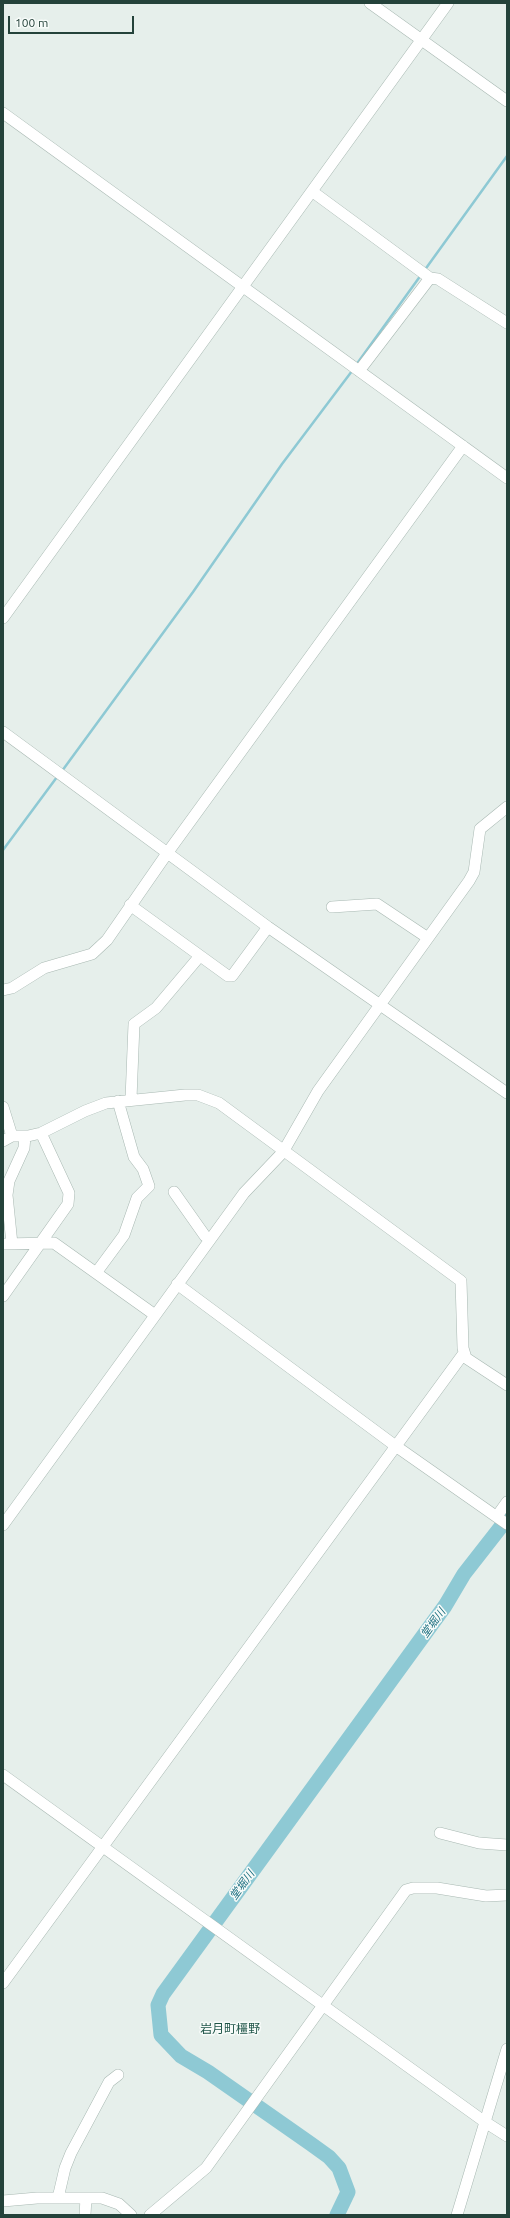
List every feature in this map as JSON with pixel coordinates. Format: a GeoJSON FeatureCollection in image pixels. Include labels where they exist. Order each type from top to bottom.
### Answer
{"type":"FeatureCollection","features":[{"type":"Feature","properties":{"kind":"street"},"geometry":{"type":"LineString","coordinates":[[370,3],[507,101]]}},
{"type":"Feature","properties":{"kind":"street"},"geometry":{"type":"LineString","coordinates":[[3,618],[313,192],[448,3]]}},
{"type":"Feature","properties":{"kind":"street"},"geometry":{"type":"LineString","coordinates":[[3,113],[507,478]]}},
{"type":"Feature","properties":{"kind":"street"},"geometry":{"type":"LineString","coordinates":[[313,192],[426,274],[438,279],[507,323]]}},
{"type":"Feature","properties":{"kind":"street"},"geometry":{"type":"LineString","coordinates":[[359,371],[426,274]]}},
{"type":"Feature","properties":{"kind":"street"},"geometry":{"type":"LineString","coordinates":[[3,990],[17,986],[44,968],[92,954],[107,940],[168,852],[463,446]]}},
{"type":"Feature","properties":{"kind":"street"},"geometry":{"type":"LineString","coordinates":[[3,732],[268,927],[381,1004],[507,1093]]}},
{"type":"Feature","properties":{"kind":"street"},"geometry":{"type":"LineString","coordinates":[[3,1525],[244,1193],[283,1152],[318,1091],[474,872],[480,829],[507,807]]}},
{"type":"Feature","properties":{"kind":"street"},"geometry":{"type":"LineString","coordinates":[[332,907],[377,904],[428,938]]}},
{"type":"Feature","properties":{"kind":"street"},"geometry":{"type":"LineString","coordinates":[[130,905],[199,957],[228,976],[232,976],[268,927]]}},
{"type":"Feature","properties":{"kind":"street"},"geometry":{"type":"LineString","coordinates":[[131,1099],[134,1024],[156,1008],[199,957]]}},
{"type":"Feature","properties":{"kind":"street"},"geometry":{"type":"LineString","coordinates":[[3,1107],[8,1139],[41,1133],[95,1106],[118,1101],[185,1095],[198,1095],[210,1098],[219,1103],[283,1152],[461,1281],[464,1353],[466,1358],[471,1363],[507,1385]]}},
{"type":"Feature","properties":{"kind":"street"},"geometry":{"type":"LineString","coordinates":[[96,1273],[124,1235],[137,1198],[149,1186],[143,1170],[134,1157],[118,1101]]}},
{"type":"Feature","properties":{"kind":"street"},"geometry":{"type":"LineString","coordinates":[[3,1296],[66,1209],[69,1193],[41,1133]]}},
{"type":"Feature","properties":{"kind":"street"},"geometry":{"type":"LineString","coordinates":[[25,1136],[24,1148],[9,1181],[7,1244],[42,1242],[57,1244],[155,1316]]}},
{"type":"Feature","properties":{"kind":"street"},"geometry":{"type":"LineString","coordinates":[[174,1192],[205,1236],[210,1239]]}},
{"type":"Feature","properties":{"kind":"street"},"geometry":{"type":"LineString","coordinates":[[177,1284],[397,1447],[507,1524]]}},
{"type":"Feature","properties":{"kind":"street"},"geometry":{"type":"LineString","coordinates":[[3,1983],[102,1846],[397,1447],[464,1353]]}},
{"type":"Feature","properties":{"kind":"street"},"geometry":{"type":"LineString","coordinates":[[497,1516],[507,1502]]}},
{"type":"Feature","properties":{"kind":"street"},"geometry":{"type":"LineString","coordinates":[[3,1775],[485,2122],[507,2136]]}},
{"type":"Feature","properties":{"kind":"street"},"geometry":{"type":"LineString","coordinates":[[440,1834],[479,1843],[507,1845]]}},
{"type":"Feature","properties":{"kind":"street"},"geometry":{"type":"LineString","coordinates":[[150,2215],[206,2168],[406,1890],[413,1888],[437,1888],[486,1896],[507,1895]]}},
{"type":"Feature","properties":{"kind":"street"},"geometry":{"type":"LineString","coordinates":[[457,2215],[507,2050]]}},
{"type":"Feature","properties":{"kind":"street"},"geometry":{"type":"LineString","coordinates":[[58,2198],[65,2168],[71,2153],[108,2082],[118,2075]]}},
{"type":"Feature","properties":{"kind":"street"},"geometry":{"type":"LineString","coordinates":[[84,2215],[86,2198]]}},
{"type":"Feature","properties":{"kind":"street"},"geometry":{"type":"LineString","coordinates":[[3,2201],[86,2198],[111,2201],[119,2204],[131,2215]]}},
{"type":"Feature","properties":{"kind":"waterway"},"geometry":{"type":"LineString","coordinates":[[424,271],[507,156]]}},
{"type":"Feature","properties":{"kind":"waterway"},"geometry":{"type":"LineString","coordinates":[[356,365],[421,275]]}},
{"type":"Feature","properties":{"kind":"waterway"},"geometry":{"type":"LineString","coordinates":[[62,771],[193,592],[282,464],[352,371]]}},
{"type":"Feature","properties":{"kind":"waterway"},"geometry":{"type":"LineString","coordinates":[[3,850],[57,777]]}},
{"type":"Feature","properties":{"kind":"waterway","name":"堂堀川"},"geometry":{"type":"LineString","coordinates":[[337,2215],[348,2192],[339,2168],[329,2157],[311,2144],[208,2072],[181,2056],[161,2035],[158,2005],[163,1994],[445,1606],[464,1574],[507,1519]]}},
{"type":"Feature","properties":{"kind":"district","name":"岩月町橿野"},"geometry":{"type":"Point","coordinates":[230,2029]}}]}
